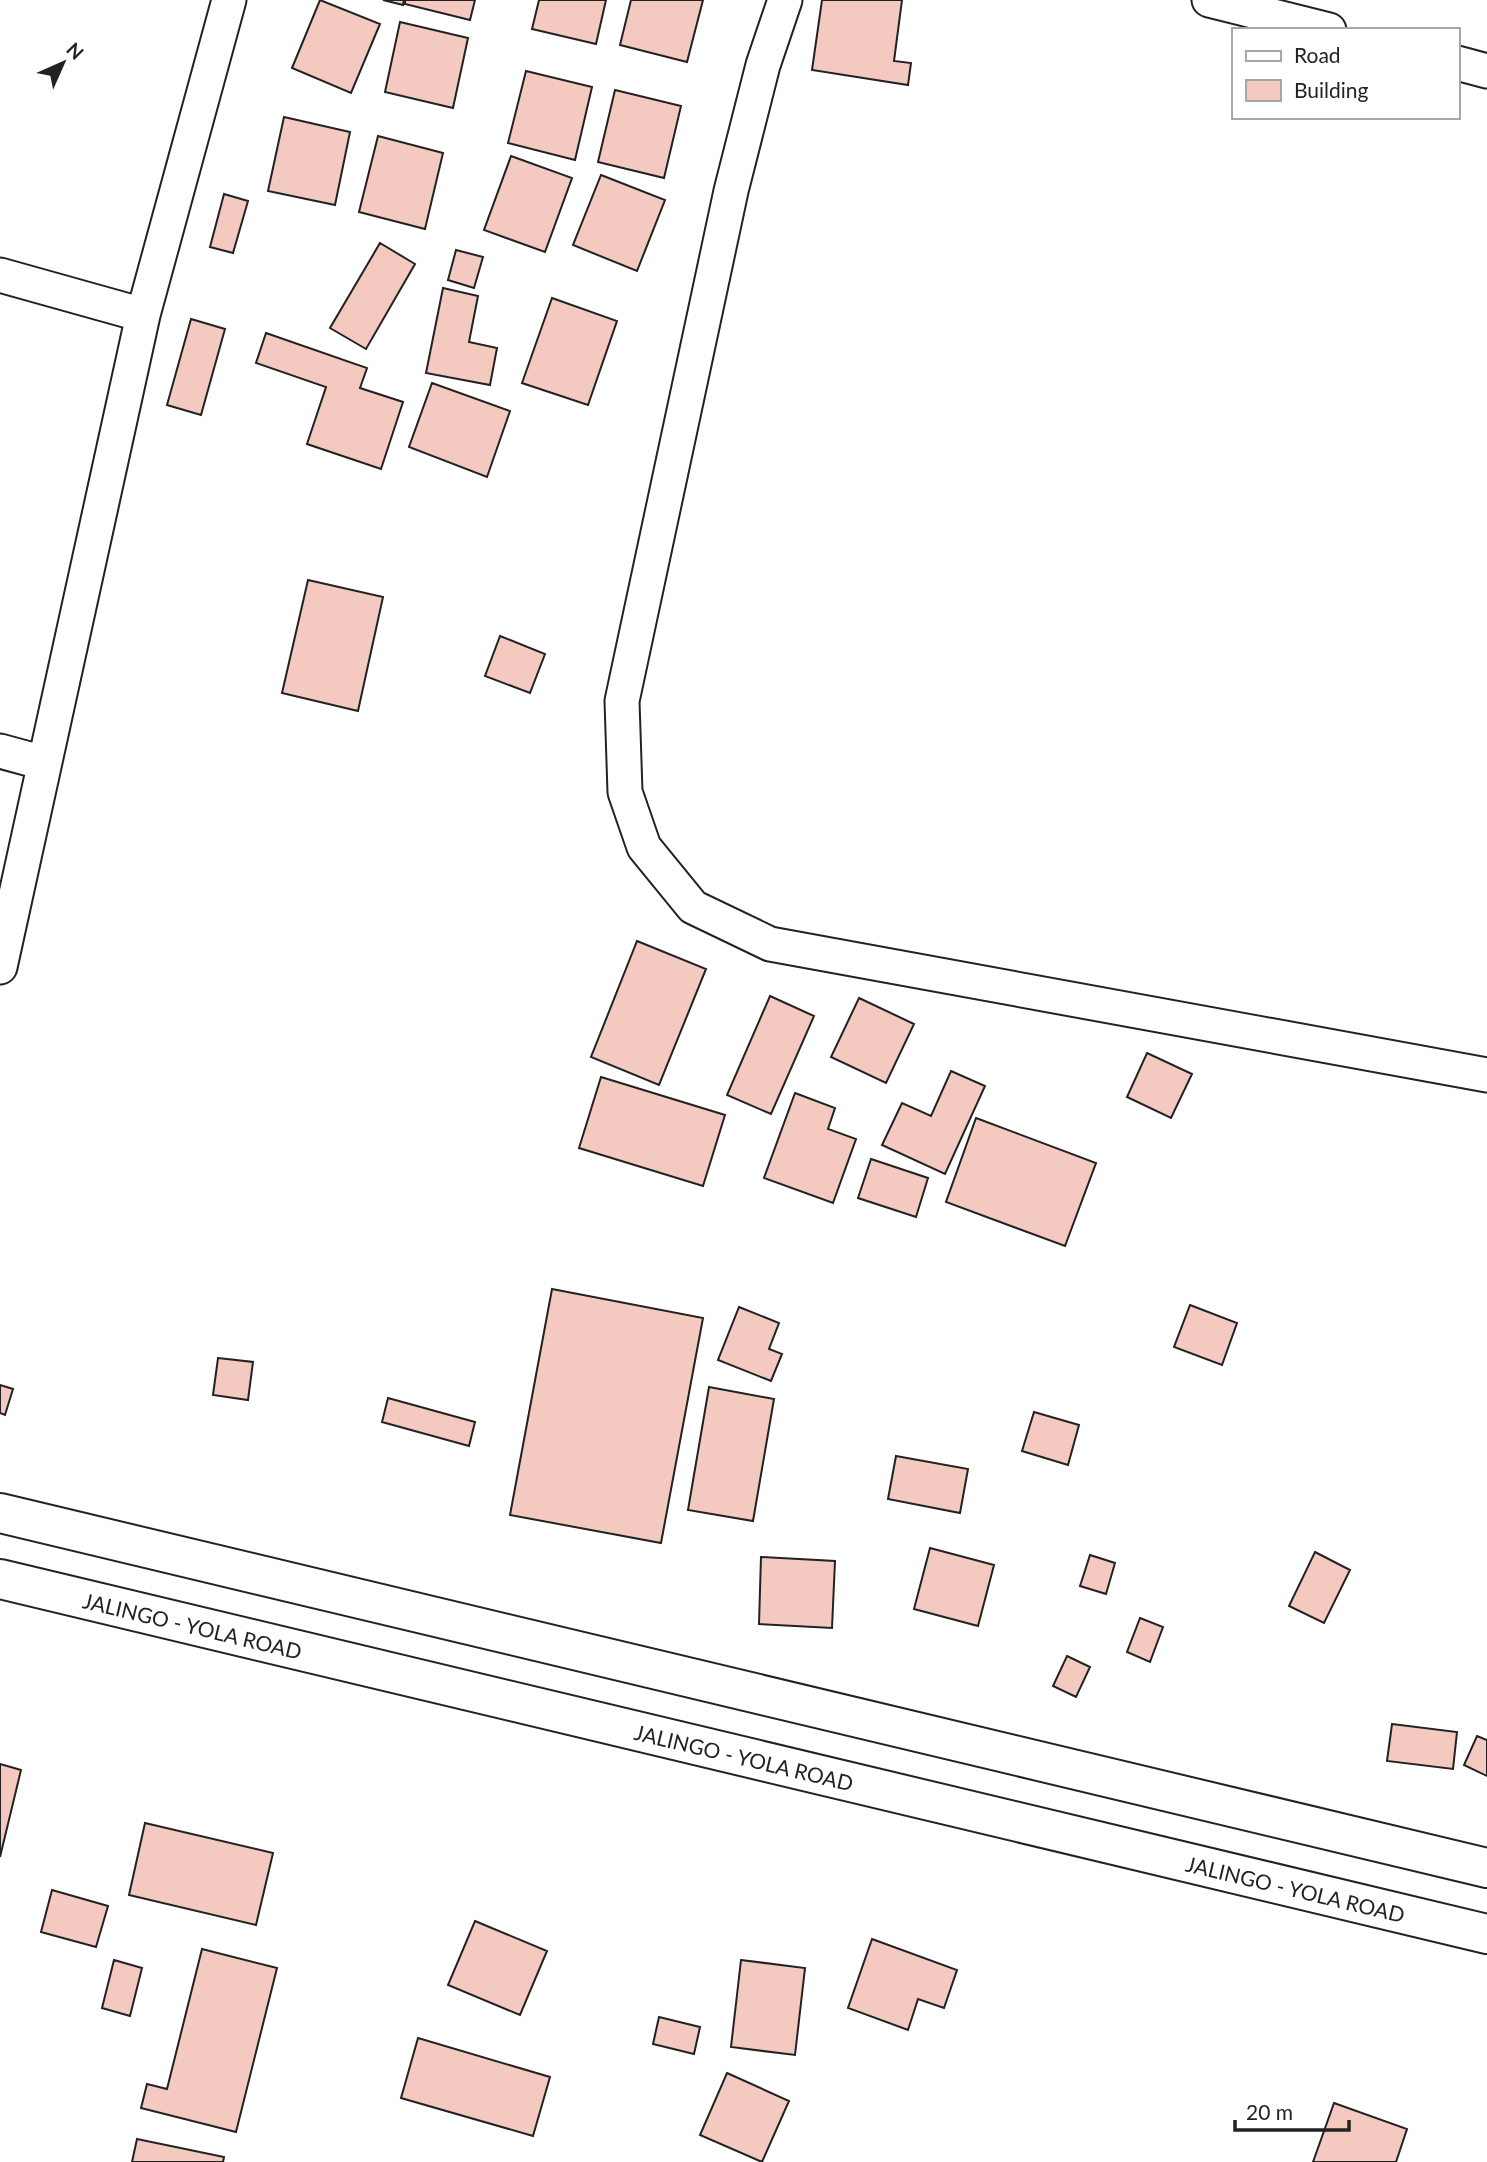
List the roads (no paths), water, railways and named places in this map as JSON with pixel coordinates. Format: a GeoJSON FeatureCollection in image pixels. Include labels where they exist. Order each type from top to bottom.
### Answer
{"type":"FeatureCollection","features":[{"type":"Feature","properties":{"kind":"highway"},"geometry":{"type":"LineString","coordinates":[[0,1513],[1487,1868]]}},
{"type":"Feature","properties":{"kind":"highway","name":"JALINGO - YOLA ROAD"},"geometry":{"type":"LineString","coordinates":[[0,1579],[1487,1934]]}},
{"type":"Feature","properties":{"kind":"street"},"geometry":{"type":"LineString","coordinates":[[0,967],[143,315],[229,0]]}},
{"type":"Feature","properties":{"kind":"street"},"geometry":{"type":"LineString","coordinates":[[785,0],[763,65],[731,191],[622,701],[625,793],[644,847],[693,907],[769,944],[1487,1075]]}},
{"type":"Feature","properties":{"kind":"street"},"geometry":{"type":"LineString","coordinates":[[1225,2],[1322,28]]}},
{"type":"Feature","properties":{"kind":"street"},"geometry":{"type":"LineString","coordinates":[[1459,64],[1487,71]]}},
{"type":"Feature","properties":{"kind":"street"},"geometry":{"type":"LineString","coordinates":[[0,275],[143,315]]}},
{"type":"Feature","properties":{"kind":"street"},"geometry":{"type":"LineString","coordinates":[[0,751],[44,763]]}}]}
